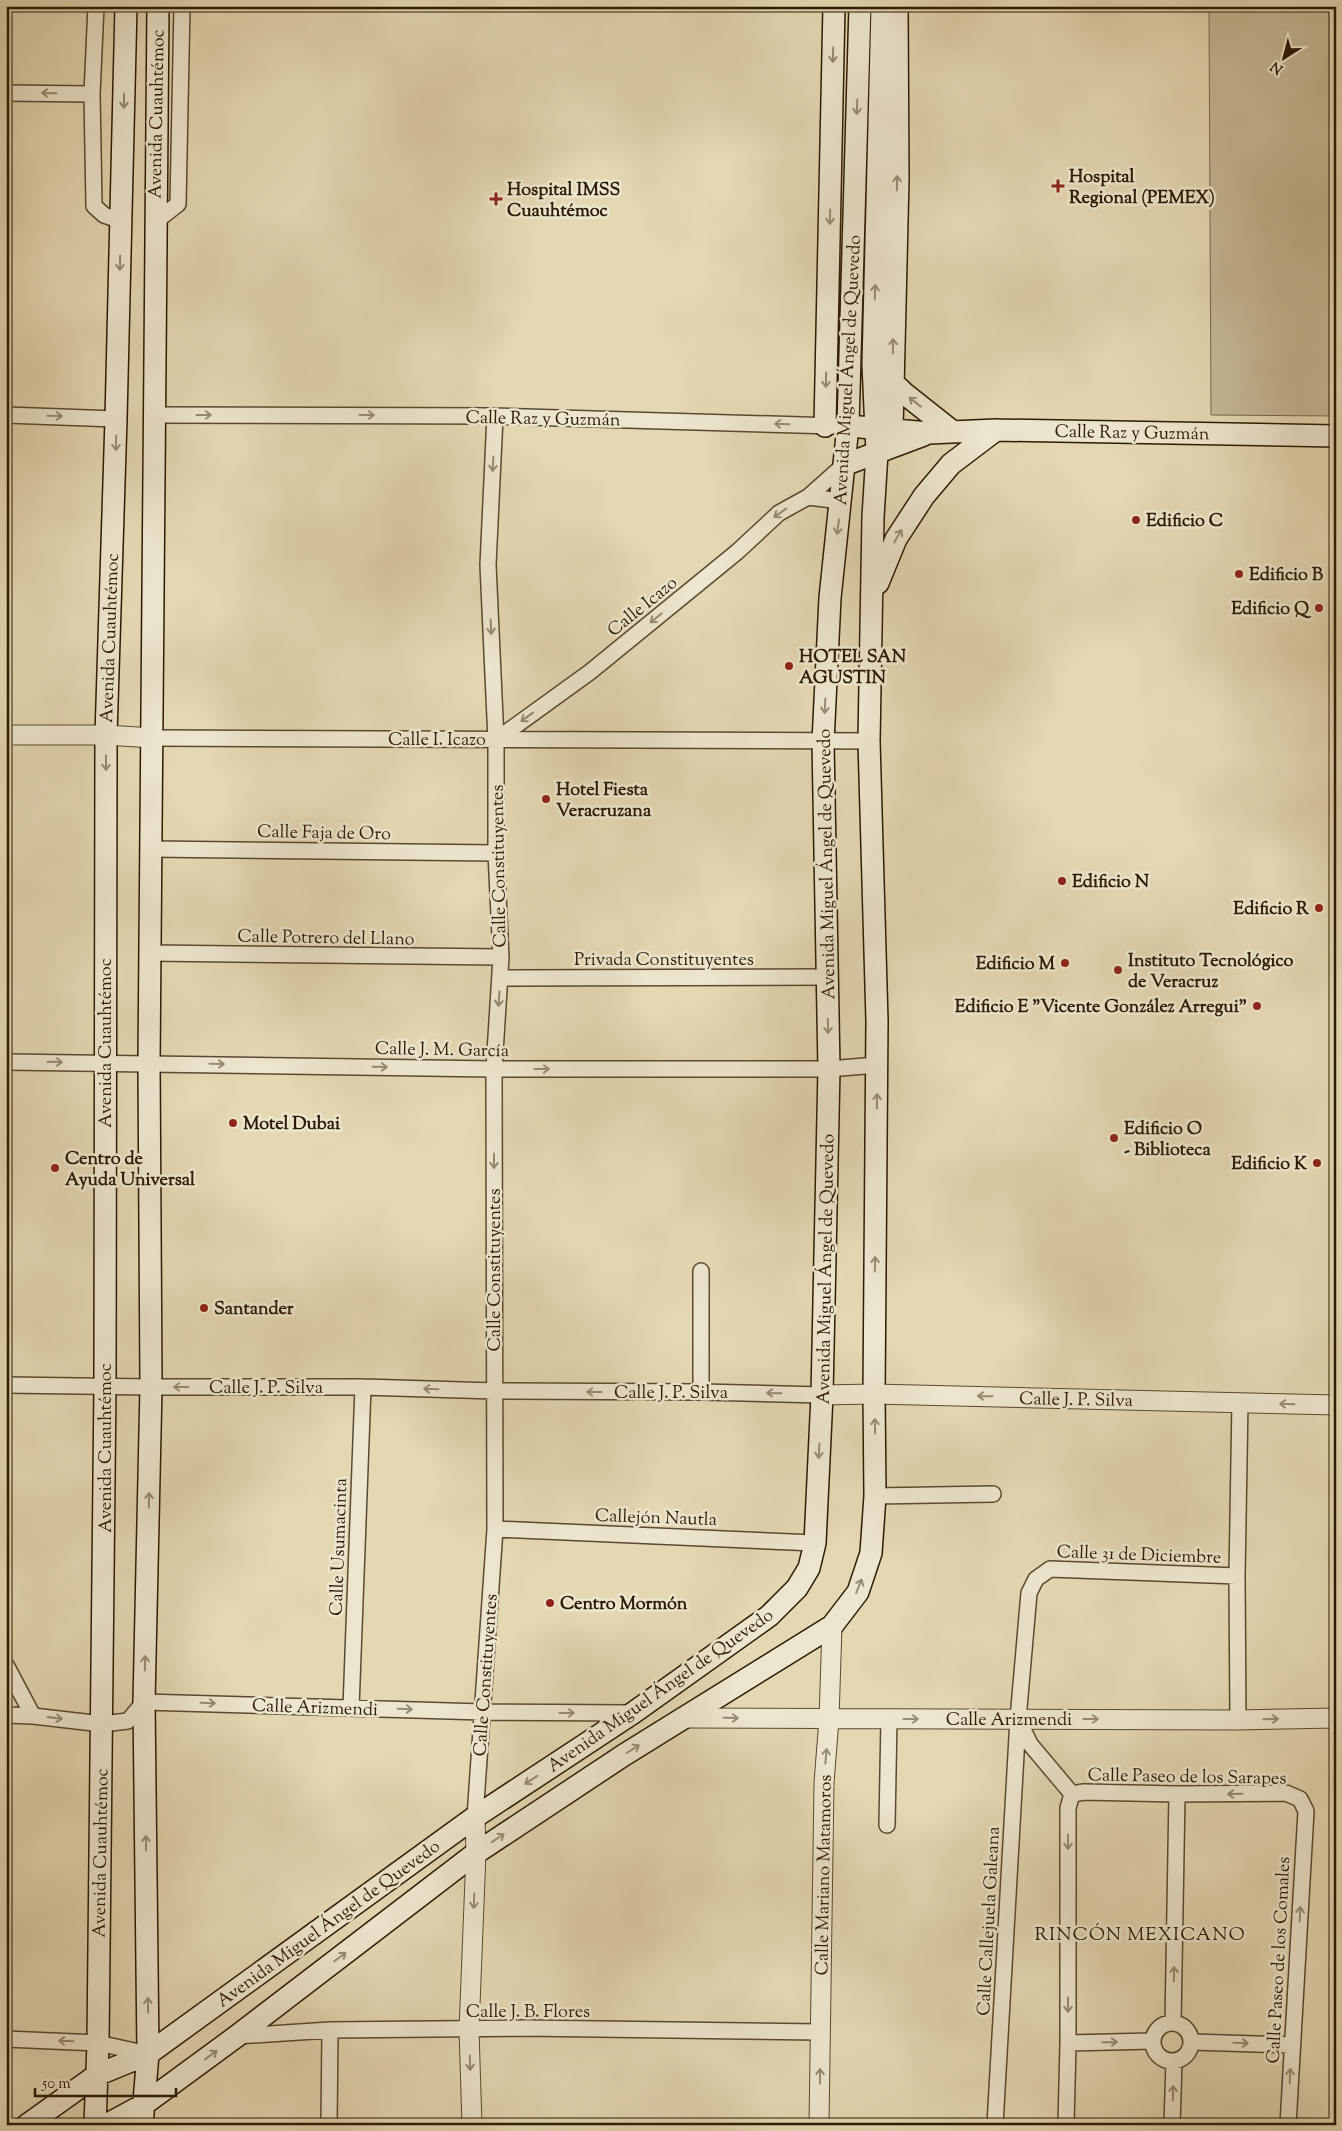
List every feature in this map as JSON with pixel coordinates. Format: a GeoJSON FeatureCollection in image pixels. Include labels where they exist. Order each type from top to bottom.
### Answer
{"type":"FeatureCollection","features":[{"type":"Feature","properties":{"kind":"main road","name":"Avenida Cuauhtémoc"},"geometry":{"type":"LineString","coordinates":[[95,2125],[98,2043],[106,1385],[106,735],[126,6]]}},
{"type":"Feature","properties":{"kind":"main road","name":"Avenida Cuauhtémoc"},"geometry":{"type":"LineString","coordinates":[[143,2115],[148,2054],[144,1702],[151,1387],[149,1063],[158,6]]}},
{"type":"Feature","properties":{"kind":"main road"},"geometry":{"type":"LineString","coordinates":[[825,426],[834,6]]}},
{"type":"Feature","properties":{"kind":"main road","name":"Avenida Miguel Ángel de Quevedo"},"geometry":{"type":"LineString","coordinates":[[27,2125],[97,2075],[148,2054],[475,1817],[633,1713],[769,1616],[797,1588],[809,1568],[815,1543],[822,1395],[829,1069],[823,742],[830,598],[848,426],[860,6]]}},
{"type":"Feature","properties":{"kind":"main road","name":"Avenida Miguel Ángel de Quevedo"},"geometry":{"type":"LineString","coordinates":[[106,2125],[143,2115],[237,2036],[476,1853],[682,1718],[832,1626],[858,1592],[871,1553],[876,1496],[874,1394],[878,1065],[869,741],[873,517],[877,453],[883,429],[873,364],[882,6]]}},
{"type":"Feature","properties":{"kind":"main road"},"geometry":{"type":"LineString","coordinates":[[883,429],[892,380],[898,179],[897,6]]}},
{"type":"Feature","properties":{"kind":"main road"},"geometry":{"type":"LineString","coordinates":[[873,364],[905,394],[953,432]]}},
{"type":"Feature","properties":{"kind":"main road","name":"Calle Raz y Guzmán"},"geometry":{"type":"LineString","coordinates":[[848,426],[929,433],[996,430],[1336,436]]}},
{"type":"Feature","properties":{"kind":"main road"},"geometry":{"type":"LineString","coordinates":[[873,598],[896,539],[924,496],[951,464],[996,430]]}},
{"type":"Feature","properties":{"kind":"main road","name":"Calle Raz y Guzmán"},"geometry":{"type":"LineString","coordinates":[[844,465],[929,433]]}},
{"type":"Feature","properties":{"kind":"main road"},"geometry":{"type":"LineString","coordinates":[[841,501],[859,517],[873,562]]}},
{"type":"Feature","properties":{"kind":"street"},"geometry":{"type":"LineString","coordinates":[[96,6],[92,94],[94,206],[104,215],[121,220]]}},
{"type":"Feature","properties":{"kind":"street","name":"Avenida Cuauhtémoc"},"geometry":{"type":"LineString","coordinates":[[155,222],[178,204],[182,6]]}},
{"type":"Feature","properties":{"kind":"street"},"geometry":{"type":"LineString","coordinates":[[6,93],[92,94]]}},
{"type":"Feature","properties":{"kind":"street"},"geometry":{"type":"LineString","coordinates":[[6,415],[116,419]]}},
{"type":"Feature","properties":{"kind":"street","name":"Calle Raz y Guzmán"},"geometry":{"type":"LineString","coordinates":[[156,415],[495,416],[848,426]]}},
{"type":"Feature","properties":{"kind":"street","name":"Calle Constituyentes"},"geometry":{"type":"LineString","coordinates":[[472,2125],[470,2030],[476,1853],[475,1817],[495,1529],[494,1069],[501,957],[496,853],[496,740],[488,565],[495,416]]}},
{"type":"Feature","properties":{"kind":"street","name":"Calle Icazo"},"geometry":{"type":"LineString","coordinates":[[496,740],[590,672],[737,552],[779,513],[808,497],[844,465]]}},
{"type":"Feature","properties":{"kind":"street"},"geometry":{"type":"LineString","coordinates":[[808,497],[841,501]]}},
{"type":"Feature","properties":{"kind":"street","name":"Calle I. Icazo"},"geometry":{"type":"LineString","coordinates":[[6,735],[106,735],[153,738],[869,741]]}},
{"type":"Feature","properties":{"kind":"street","name":"Calle Faja de Oro"},"geometry":{"type":"LineString","coordinates":[[151,849],[496,853]]}},
{"type":"Feature","properties":{"kind":"street","name":"Calle Potrero del Llano"},"geometry":{"type":"LineString","coordinates":[[150,954],[501,957]]}},
{"type":"Feature","properties":{"kind":"street","name":"Privada Constituyentes"},"geometry":{"type":"LineString","coordinates":[[500,978],[827,977]]}},
{"type":"Feature","properties":{"kind":"street","name":"Calle J. M. García"},"geometry":{"type":"LineString","coordinates":[[6,1062],[494,1069],[829,1069],[878,1065]]}},
{"type":"Feature","properties":{"kind":"street"},"geometry":{"type":"LineString","coordinates":[[701,1271],[701,1392]]}},
{"type":"Feature","properties":{"kind":"street","name":"Calle J. P. Silva"},"geometry":{"type":"LineString","coordinates":[[6,1385],[363,1387],[495,1391],[874,1394],[1336,1405]]}},
{"type":"Feature","properties":{"kind":"street","name":"Calle Usumacinta"},"geometry":{"type":"LineString","coordinates":[[351,1708],[363,1387]]}},
{"type":"Feature","properties":{"kind":"street"},"geometry":{"type":"LineString","coordinates":[[1238,1720],[1237,1576],[1240,1402]]}},
{"type":"Feature","properties":{"kind":"street"},"geometry":{"type":"LineString","coordinates":[[876,1496],[994,1494]]}},
{"type":"Feature","properties":{"kind":"street","name":"Callejón Nautla"},"geometry":{"type":"LineString","coordinates":[[495,1529],[815,1543]]}},
{"type":"Feature","properties":{"kind":"street","name":"Calle 31 de Diciembre"},"geometry":{"type":"LineString","coordinates":[[1018,1719],[1029,1593],[1036,1579],[1050,1569],[1237,1576]]}},
{"type":"Feature","properties":{"kind":"street","name":"Calle Mariano Matamoros"},"geometry":{"type":"LineString","coordinates":[[819,2125],[824,1782],[829,1719],[832,1626]]}},
{"type":"Feature","properties":{"kind":"street"},"geometry":{"type":"LineString","coordinates":[[6,1665],[33,1716]]}},
{"type":"Feature","properties":{"kind":"street"},"geometry":{"type":"LineString","coordinates":[[6,1715],[33,1716],[102,1724],[128,1721],[144,1702]]}},
{"type":"Feature","properties":{"kind":"street","name":"Calle Arizmendi"},"geometry":{"type":"LineString","coordinates":[[144,1702],[483,1712],[633,1713]]}},
{"type":"Feature","properties":{"kind":"street","name":"Calle Arizmendi"},"geometry":{"type":"LineString","coordinates":[[682,1718],[1238,1720],[1336,1718]]}},
{"type":"Feature","properties":{"kind":"street"},"geometry":{"type":"LineString","coordinates":[[887,1825],[889,1719]]}},
{"type":"Feature","properties":{"kind":"street"},"geometry":{"type":"LineString","coordinates":[[1018,1719],[1030,1744],[1072,1794],[1068,1808],[1066,2125]]}},
{"type":"Feature","properties":{"kind":"street","name":"Calle Callejuela Galeana"},"geometry":{"type":"LineString","coordinates":[[995,2125],[1018,1719]]}},
{"type":"Feature","properties":{"kind":"street","name":"Calle Paseo de los Sarapes"},"geometry":{"type":"LineString","coordinates":[[1072,1794],[1084,1792],[1176,1794],[1286,1793],[1300,1799]]}},
{"type":"Feature","properties":{"kind":"street"},"geometry":{"type":"LineString","coordinates":[[1173,2023],[1176,1794]]}},
{"type":"Feature","properties":{"kind":"street","name":"Calle Paseo de los Comales"},"geometry":{"type":"LineString","coordinates":[[1288,2125],[1306,1812],[1300,1799]]}},
{"type":"Feature","properties":{"kind":"street"},"geometry":{"type":"LineString","coordinates":[[1173,2023],[1179,2024],[1188,2031],[1192,2042],[1189,2053],[1185,2058],[1174,2062],[1161,2058],[1156,2054],[1153,2041],[1157,2030],[1162,2026],[1173,2023]]}},
{"type":"Feature","properties":{"kind":"street","name":"Calle J. B. Flores"},"geometry":{"type":"LineString","coordinates":[[237,2036],[330,2030],[524,2028],[820,2032]]}},
{"type":"Feature","properties":{"kind":"street"},"geometry":{"type":"LineString","coordinates":[[329,2125],[330,2030]]}},
{"type":"Feature","properties":{"kind":"street"},"geometry":{"type":"LineString","coordinates":[[6,2039],[98,2043],[148,2054]]}},
{"type":"Feature","properties":{"kind":"street"},"geometry":{"type":"LineString","coordinates":[[1068,2043],[1153,2041]]}},
{"type":"Feature","properties":{"kind":"street"},"geometry":{"type":"LineString","coordinates":[[1192,2042],[1292,2045]]}},
{"type":"Feature","properties":{"kind":"street"},"geometry":{"type":"LineString","coordinates":[[1172,2125],[1174,2062]]}},
{"type":"Feature","properties":{"kind":"shaded area"},"geometry":{"type":"Polygon","coordinates":[[[1209,6],[1336,6],[1336,416],[1211,415],[1209,6]]]}},
{"type":"Feature","properties":{"kind":"place","name":"Hospital Regional (PEMEX)"},"geometry":{"type":"Point","coordinates":[1058,186]}},
{"type":"Feature","properties":{"kind":"place","name":"Hospital IMSS Cuauhtémoc"},"geometry":{"type":"Point","coordinates":[496,199]}},
{"type":"Feature","properties":{"kind":"place","name":"Edificio C"},"geometry":{"type":"Point","coordinates":[1136,520]}},
{"type":"Feature","properties":{"kind":"place","name":"Edificio B"},"geometry":{"type":"Point","coordinates":[1239,574]}},
{"type":"Feature","properties":{"kind":"place","name":"Edificio Q"},"geometry":{"type":"Point","coordinates":[1319,608]}},
{"type":"Feature","properties":{"kind":"place","name":"HOTEL SAN AGUSTIN"},"geometry":{"type":"Point","coordinates":[789,666]}},
{"type":"Feature","properties":{"kind":"place","name":"Hotel Fiesta Veracruzana"},"geometry":{"type":"Point","coordinates":[546,799]}},
{"type":"Feature","properties":{"kind":"place","name":"Edificio N"},"geometry":{"type":"Point","coordinates":[1062,881]}},
{"type":"Feature","properties":{"kind":"place","name":"Edificio R"},"geometry":{"type":"Point","coordinates":[1319,908]}},
{"type":"Feature","properties":{"kind":"place","name":"Edificio M"},"geometry":{"type":"Point","coordinates":[1065,963]}},
{"type":"Feature","properties":{"kind":"place","name":"Instituto Tecnológico de Veracruz"},"geometry":{"type":"Point","coordinates":[1118,970]}},
{"type":"Feature","properties":{"kind":"place","name":"Edificio E \"Vicente González Arregui\""},"geometry":{"type":"Point","coordinates":[1257,1006]}},
{"type":"Feature","properties":{"kind":"place","name":"Motel Dubai"},"geometry":{"type":"Point","coordinates":[233,1123]}},
{"type":"Feature","properties":{"kind":"place","name":"Edificio O - Biblioteca"},"geometry":{"type":"Point","coordinates":[1114,1138]}},
{"type":"Feature","properties":{"kind":"place","name":"Edificio K"},"geometry":{"type":"Point","coordinates":[1317,1163]}},
{"type":"Feature","properties":{"kind":"place","name":"Centro de Ayuda Universal"},"geometry":{"type":"Point","coordinates":[55,1168]}},
{"type":"Feature","properties":{"kind":"place","name":"Santander"},"geometry":{"type":"Point","coordinates":[204,1308]}},
{"type":"Feature","properties":{"kind":"place","name":"Centro Mormón"},"geometry":{"type":"Point","coordinates":[550,1603]}},
{"type":"Feature","properties":{"kind":"district","name":"RINCÓN MEXICANO"},"geometry":{"type":"Point","coordinates":[1140,1933]}}]}
